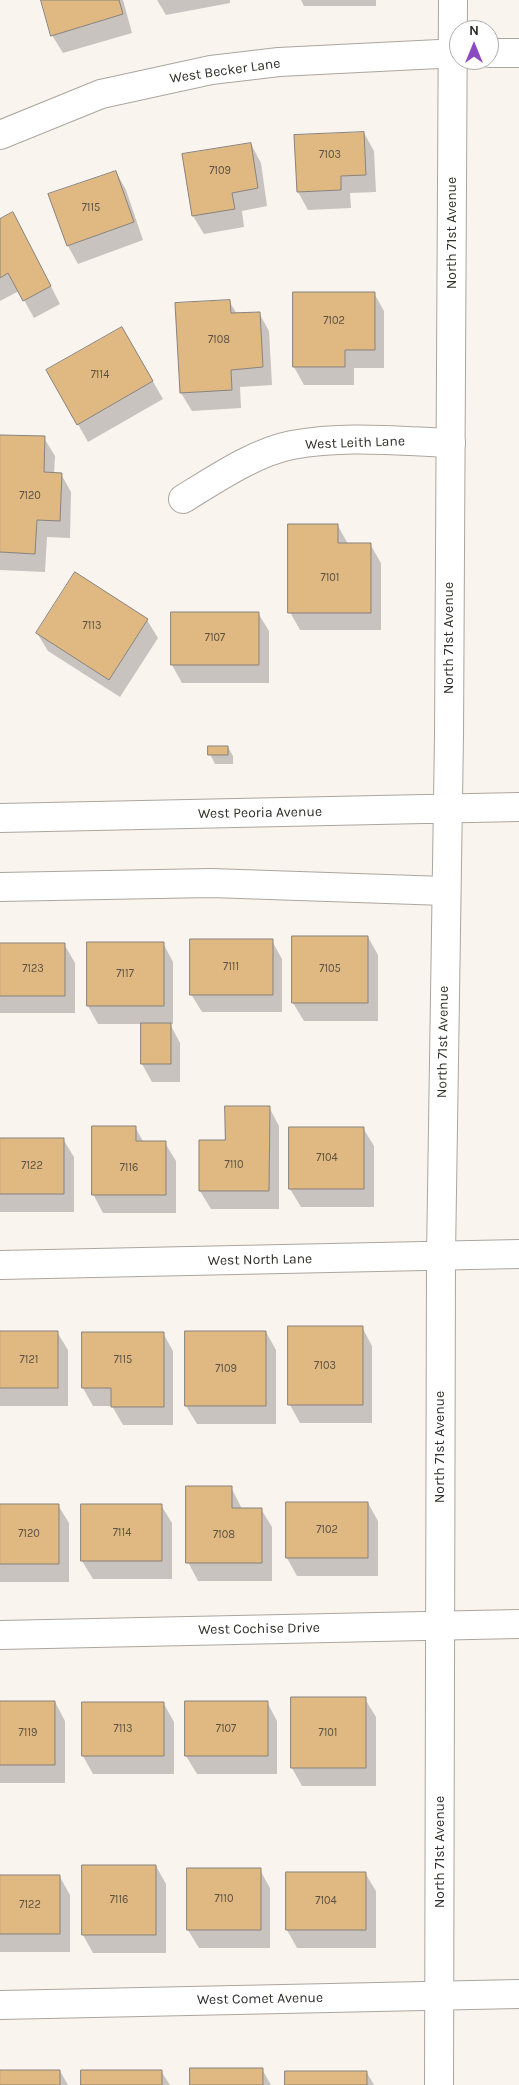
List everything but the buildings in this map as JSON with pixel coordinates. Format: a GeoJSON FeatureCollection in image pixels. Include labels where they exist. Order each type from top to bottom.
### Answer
{"type":"FeatureCollection","features":[{"type":"Feature","properties":{"kind":"street","name":"North 71st Avenue"},"geometry":{"type":"LineString","coordinates":[[453,0],[454,20]]}},
{"type":"Feature","properties":{"kind":"street","name":"West Becker Lane"},"geometry":{"type":"LineString","coordinates":[[0,135],[101,94],[211,70],[279,62],[449,53]]}},
{"type":"Feature","properties":{"kind":"street"},"geometry":{"type":"LineString","coordinates":[[499,53],[519,53]]}},
{"type":"Feature","properties":{"kind":"street","name":"North 71st Avenue"},"geometry":{"type":"LineString","coordinates":[[439,2085],[441,1256],[456,70]]}},
{"type":"Feature","properties":{"kind":"street","name":"West Leith Lane"},"geometry":{"type":"LineString","coordinates":[[183,499],[241,465],[290,445],[338,441],[451,443]]}},
{"type":"Feature","properties":{"kind":"street","name":"West Peoria Avenue"},"geometry":{"type":"LineString","coordinates":[[0,818],[519,807]]}},
{"type":"Feature","properties":{"kind":"street"},"geometry":{"type":"LineString","coordinates":[[0,887],[211,883],[445,891]]}},
{"type":"Feature","properties":{"kind":"street","name":"West North Lane"},"geometry":{"type":"LineString","coordinates":[[0,1265],[519,1254]]}},
{"type":"Feature","properties":{"kind":"street","name":"West Cochise Drive"},"geometry":{"type":"LineString","coordinates":[[0,1635],[519,1624]]}},
{"type":"Feature","properties":{"kind":"street","name":"West Comet Avenue"},"geometry":{"type":"LineString","coordinates":[[0,2005],[519,1994]]}}]}
